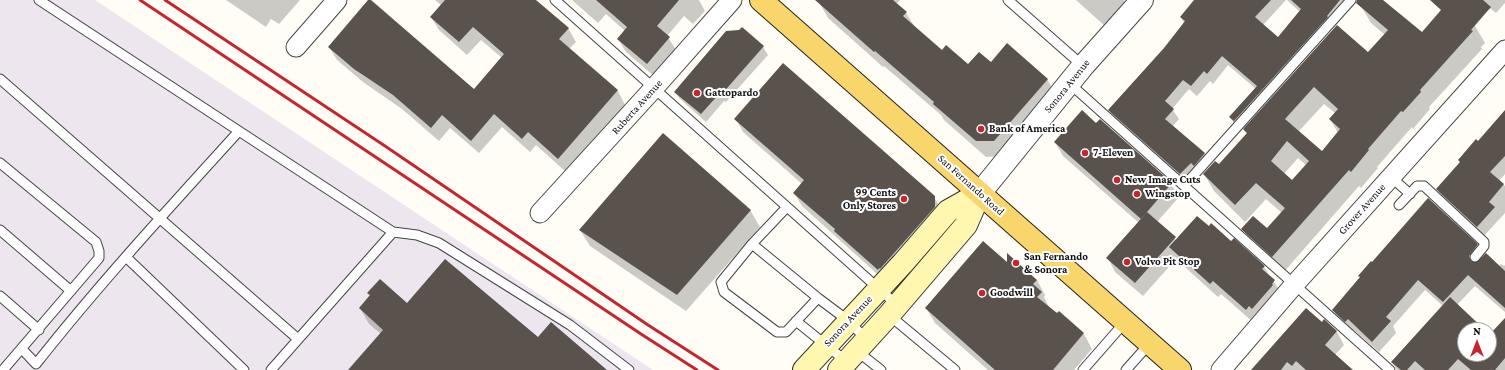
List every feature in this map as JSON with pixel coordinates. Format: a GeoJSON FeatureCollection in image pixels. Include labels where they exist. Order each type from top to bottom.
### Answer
{"type":"FeatureCollection","features":[{"type":"Feature","properties":{"kind":"main road","name":"San Fernando Road"},"geometry":{"type":"LineString","coordinates":[[761,0],[1180,370]]}},
{"type":"Feature","properties":{"kind":"main road","name":"Sonora Avenue"},"geometry":{"type":"LineString","coordinates":[[804,370],[845,349],[888,301],[902,263],[948,211],[980,193]]}},
{"type":"Feature","properties":{"kind":"main road","name":"Sonora Avenue"},"geometry":{"type":"LineString","coordinates":[[845,349],[888,301],[966,225],[980,193]]}},
{"type":"Feature","properties":{"kind":"street"},"geometry":{"type":"LineString","coordinates":[[296,47],[337,0]]}},
{"type":"Feature","properties":{"kind":"street","name":"Ruberta Avenue"},"geometry":{"type":"LineString","coordinates":[[540,213],[732,0]]}},
{"type":"Feature","properties":{"kind":"street","name":"Sonora Avenue"},"geometry":{"type":"LineString","coordinates":[[980,193],[1069,82],[1142,0]]}},
{"type":"Feature","properties":{"kind":"street","name":"Grover Avenue"},"geometry":{"type":"LineString","coordinates":[[1221,370],[1505,50]]}},
{"type":"Feature","properties":{"kind":"lane"},"geometry":{"type":"LineString","coordinates":[[39,0],[393,232],[417,235],[439,243],[570,325],[629,370]]}},
{"type":"Feature","properties":{"kind":"lane"},"geometry":{"type":"LineString","coordinates":[[555,0],[787,207],[888,301],[955,370]]}},
{"type":"Feature","properties":{"kind":"lane"},"geometry":{"type":"LineString","coordinates":[[1008,0],[1083,66]]}},
{"type":"Feature","properties":{"kind":"lane"},"geometry":{"type":"LineString","coordinates":[[1184,186],[1351,0]]}},
{"type":"Feature","properties":{"kind":"lane"},"geometry":{"type":"LineString","coordinates":[[0,79],[298,339]]}},
{"type":"Feature","properties":{"kind":"lane"},"geometry":{"type":"LineString","coordinates":[[1069,82],[1294,286],[1390,370]]}},
{"type":"Feature","properties":{"kind":"lane"},"geometry":{"type":"LineString","coordinates":[[22,349],[39,367],[62,331],[159,218],[239,131]]}},
{"type":"Feature","properties":{"kind":"lane"},"geometry":{"type":"LineString","coordinates":[[0,163],[96,242],[99,251],[99,258],[3,370]]}},
{"type":"Feature","properties":{"kind":"lane"},"geometry":{"type":"LineString","coordinates":[[1391,177],[1410,194]]}},
{"type":"Feature","properties":{"kind":"lane"},"geometry":{"type":"LineString","coordinates":[[1399,204],[1417,186],[1424,186],[1484,242],[1484,246],[1475,257]]}},
{"type":"Feature","properties":{"kind":"lane"},"geometry":{"type":"LineString","coordinates":[[787,207],[752,244],[721,282],[724,292],[777,332],[786,332],[818,298]]}},
{"type":"Feature","properties":{"kind":"lane"},"geometry":{"type":"LineString","coordinates":[[0,230],[71,291]]}},
{"type":"Feature","properties":{"kind":"lane"},"geometry":{"type":"LineString","coordinates":[[271,370],[393,232]]}},
{"type":"Feature","properties":{"kind":"lane"},"geometry":{"type":"LineString","coordinates":[[752,244],[842,316],[845,349]]}},
{"type":"Feature","properties":{"kind":"lane"},"geometry":{"type":"LineString","coordinates":[[126,257],[244,370]]}},
{"type":"Feature","properties":{"kind":"lane"},"geometry":{"type":"LineString","coordinates":[[0,296],[38,330]]}},
{"type":"Feature","properties":{"kind":"lane"},"geometry":{"type":"LineString","coordinates":[[796,321],[881,370]]}},
{"type":"Feature","properties":{"kind":"lane"},"geometry":{"type":"LineString","coordinates":[[1083,370],[1125,322]]}},
{"type":"Feature","properties":{"kind":"lane"},"geometry":{"type":"LineString","coordinates":[[1126,370],[1150,343]]}},
{"type":"Feature","properties":{"kind":"shaded area"},"geometry":{"type":"Polygon","coordinates":[[[0,0],[95,0],[653,370],[0,370],[0,0]]]}},
{"type":"Feature","properties":{"kind":"building"},"geometry":{"type":"Polygon","coordinates":[[[368,0],[371,0],[474,89],[504,54],[473,27],[459,42],[430,17],[445,0],[536,0],[569,28],[559,39],[618,90],[558,159],[528,132],[522,139],[494,114],[471,141],[442,115],[431,128],[393,95],[354,69],[328,47],[368,0]]]}},
{"type":"Feature","properties":{"kind":"building"},"geometry":{"type":"Polygon","coordinates":[[[596,0],[679,0],[657,26],[670,37],[647,64],[617,39],[627,27],[596,0]]]}},
{"type":"Feature","properties":{"kind":"building"},"geometry":{"type":"Polygon","coordinates":[[[815,0],[893,0],[907,12],[903,16],[942,50],[946,45],[968,64],[979,52],[991,62],[1007,43],[1048,79],[994,141],[976,141],[933,104],[934,102],[815,0]]]}},
{"type":"Feature","properties":{"kind":"building"},"geometry":{"type":"Polygon","coordinates":[[[1194,0],[1271,0],[1255,17],[1278,37],[1301,9],[1291,0],[1340,0],[1327,16],[1328,17],[1234,121],[1229,117],[1257,86],[1222,56],[1207,74],[1204,71],[1191,86],[1183,80],[1165,101],[1174,109],[1165,119],[1205,153],[1194,166],[1191,163],[1180,174],[1108,110],[1164,48],[1185,21],[1180,17],[1194,0]]]}},
{"type":"Feature","properties":{"kind":"building"},"geometry":{"type":"Polygon","coordinates":[[[1357,0],[1383,0],[1422,32],[1441,10],[1430,0],[1483,0],[1491,7],[1471,30],[1473,31],[1420,90],[1421,92],[1403,112],[1401,111],[1368,149],[1369,150],[1351,172],[1349,170],[1272,257],[1241,229],[1253,216],[1267,228],[1285,208],[1256,183],[1235,205],[1203,174],[1215,161],[1219,164],[1247,133],[1243,129],[1337,25],[1368,52],[1388,30],[1356,3],[1357,0]],[[1314,87],[1285,119],[1322,151],[1340,129],[1329,119],[1338,109],[1314,87]],[[1287,141],[1271,161],[1292,180],[1309,161],[1287,141]]]}},
{"type":"Feature","properties":{"kind":"building"},"geometry":{"type":"Polygon","coordinates":[[[742,27],[764,46],[721,95],[719,94],[701,114],[674,92],[726,31],[739,30],[742,27]]]}},
{"type":"Feature","properties":{"kind":"building"},"geometry":{"type":"Polygon","coordinates":[[[783,63],[935,196],[935,207],[878,270],[834,231],[835,229],[793,193],[804,180],[734,119],[783,63]]]}},
{"type":"Feature","properties":{"kind":"building"},"geometry":{"type":"Polygon","coordinates":[[[1082,110],[1096,123],[1100,119],[1172,183],[1141,219],[1054,142],[1082,110]]]}},
{"type":"Feature","properties":{"kind":"building"},"geometry":{"type":"Polygon","coordinates":[[[1505,110],[1505,156],[1490,172],[1504,184],[1489,202],[1495,207],[1477,227],[1436,189],[1460,162],[1458,160],[1476,139],[1478,141],[1505,110]]]}},
{"type":"Feature","properties":{"kind":"building"},"geometry":{"type":"Polygon","coordinates":[[[663,133],[751,210],[677,295],[579,230],[663,133]]]}},
{"type":"Feature","properties":{"kind":"building"},"geometry":{"type":"Polygon","coordinates":[[[1428,198],[1478,244],[1469,256],[1471,261],[1477,262],[1486,253],[1505,271],[1505,308],[1468,275],[1443,302],[1418,280],[1386,317],[1391,321],[1372,342],[1348,319],[1345,322],[1332,310],[1360,277],[1358,276],[1428,198]]]}},
{"type":"Feature","properties":{"kind":"building"},"geometry":{"type":"Polygon","coordinates":[[[1147,212],[1176,237],[1135,283],[1106,258],[1147,212]]]}},
{"type":"Feature","properties":{"kind":"building"},"geometry":{"type":"Polygon","coordinates":[[[1197,216],[1209,226],[1211,223],[1231,241],[1234,238],[1265,266],[1262,269],[1275,280],[1272,284],[1273,285],[1252,309],[1249,306],[1246,310],[1213,281],[1210,284],[1169,247],[1197,216]]]}},
{"type":"Feature","properties":{"kind":"building"},"geometry":{"type":"Polygon","coordinates":[[[983,241],[1007,262],[1007,253],[1037,280],[1033,284],[1042,292],[1037,297],[1057,313],[1059,311],[1084,333],[1053,370],[995,370],[925,308],[983,241]]]}},
{"type":"Feature","properties":{"kind":"building"},"geometry":{"type":"Polygon","coordinates":[[[445,259],[538,337],[551,322],[607,370],[348,370],[383,330],[359,308],[370,295],[367,293],[380,279],[407,303],[445,259]]]}},
{"type":"Feature","properties":{"kind":"building"},"geometry":{"type":"Polygon","coordinates":[[[1450,297],[1477,322],[1457,322],[1457,360],[1448,370],[1425,370],[1415,361],[1407,370],[1401,370],[1391,362],[1450,297]]]}},
{"type":"Feature","properties":{"kind":"building"},"geometry":{"type":"Polygon","coordinates":[[[1306,308],[1322,322],[1324,319],[1337,331],[1325,345],[1353,370],[1306,370],[1296,361],[1292,366],[1287,362],[1281,370],[1251,370],[1306,308]]]}},
{"type":"Feature","properties":{"kind":"building"},"geometry":{"type":"Polygon","coordinates":[[[1505,318],[1505,358],[1495,370],[1471,370],[1462,362],[1497,362],[1497,327],[1505,318]]]}},
{"type":"Feature","properties":{"kind":"railway"},"geometry":{"type":"LineString","coordinates":[[140,0],[697,370]]}},
{"type":"Feature","properties":{"kind":"railway"},"geometry":{"type":"LineString","coordinates":[[165,0],[385,146],[648,325],[718,370]]}},
{"type":"Feature","properties":{"kind":"place","name":"Gattopardo"},"geometry":{"type":"Point","coordinates":[697,93]}},
{"type":"Feature","properties":{"kind":"place","name":"Bank of America"},"geometry":{"type":"Point","coordinates":[981,129]}},
{"type":"Feature","properties":{"kind":"place","name":"7-Eleven"},"geometry":{"type":"Point","coordinates":[1085,153]}},
{"type":"Feature","properties":{"kind":"place","name":"New Image Cuts"},"geometry":{"type":"Point","coordinates":[1117,180]}},
{"type":"Feature","properties":{"kind":"place","name":"Wingstop"},"geometry":{"type":"Point","coordinates":[1137,194]}},
{"type":"Feature","properties":{"kind":"place","name":"99 Cents Only Stores"},"geometry":{"type":"Point","coordinates":[904,199]}},
{"type":"Feature","properties":{"kind":"place","name":"Volvo Pit Stop"},"geometry":{"type":"Point","coordinates":[1127,262]}},
{"type":"Feature","properties":{"kind":"place","name":"San Fernando & Sonora"},"geometry":{"type":"Point","coordinates":[1016,263]}},
{"type":"Feature","properties":{"kind":"place","name":"Goodwill"},"geometry":{"type":"Point","coordinates":[982,293]}}]}
